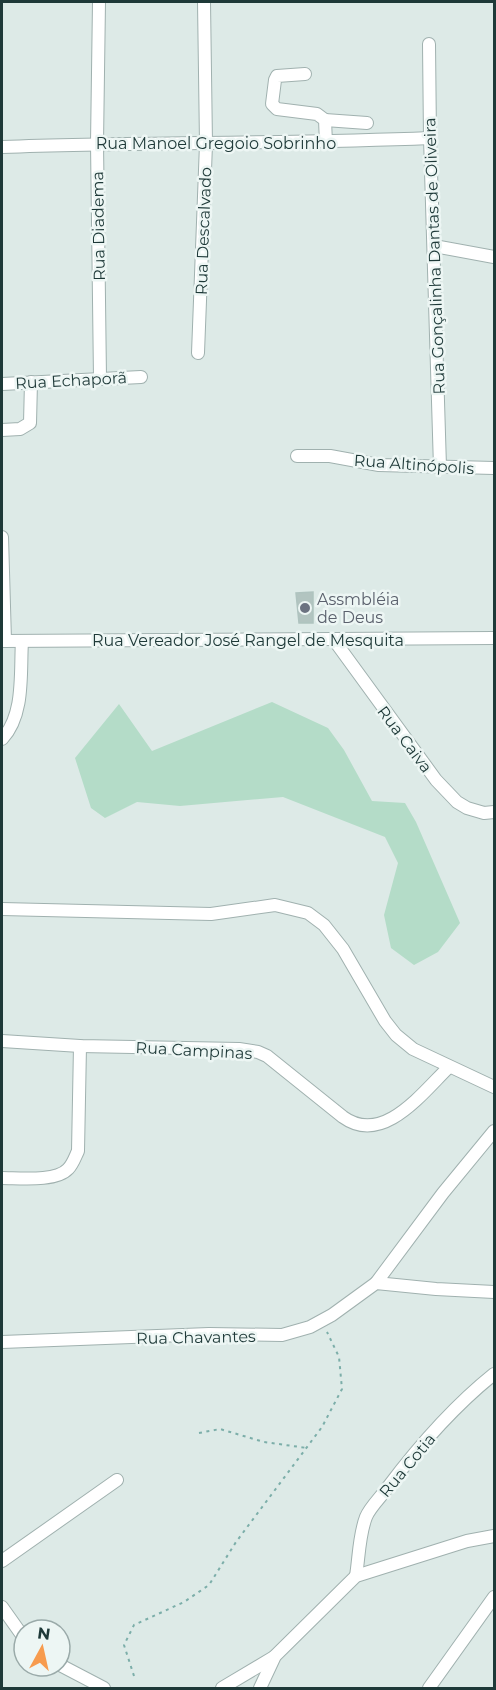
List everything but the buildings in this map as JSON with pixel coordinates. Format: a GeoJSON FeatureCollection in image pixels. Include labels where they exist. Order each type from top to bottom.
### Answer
{"type":"FeatureCollection","features":[{"type":"Feature","properties":{"kind":"street","name":"Rua Diadema"},"geometry":{"type":"LineString","coordinates":[[99,2],[97,143],[100,378]]}},
{"type":"Feature","properties":{"kind":"street","name":"Rua Descalvado"},"geometry":{"type":"LineString","coordinates":[[198,353],[206,144],[204,2]]}},
{"type":"Feature","properties":{"kind":"street","name":"Rua Gonçalinha Dantas de Oliveira"},"geometry":{"type":"LineString","coordinates":[[429,44],[440,467]]}},
{"type":"Feature","properties":{"kind":"street"},"geometry":{"type":"LineString","coordinates":[[305,74],[277,76],[272,104],[277,109],[317,114],[325,120],[367,123]]}},
{"type":"Feature","properties":{"kind":"street"},"geometry":{"type":"LineString","coordinates":[[325,120],[326,143]]}},
{"type":"Feature","properties":{"kind":"street","name":"Rua Manoel Gregoio Sobrinho"},"geometry":{"type":"LineString","coordinates":[[2,147],[97,143],[326,143],[430,138]]}},
{"type":"Feature","properties":{"kind":"street"},"geometry":{"type":"LineString","coordinates":[[434,246],[495,257]]}},
{"type":"Feature","properties":{"kind":"street","name":"Rua Echaporã"},"geometry":{"type":"LineString","coordinates":[[2,384],[141,377]]}},
{"type":"Feature","properties":{"kind":"street"},"geometry":{"type":"LineString","coordinates":[[2,430],[20,429],[30,423],[31,382]]}},
{"type":"Feature","properties":{"kind":"street","name":"Rua Altinópolis"},"geometry":{"type":"LineString","coordinates":[[297,456],[330,456],[379,465],[495,468]]}},
{"type":"Feature","properties":{"kind":"street"},"geometry":{"type":"LineString","coordinates":[[2,537],[3,641]]}},
{"type":"Feature","properties":{"kind":"street","name":"Rua Vereador José Rangel de Mesquita"},"geometry":{"type":"LineString","coordinates":[[3,641],[495,638]]}},
{"type":"Feature","properties":{"kind":"street","name":"Rua Caiva"},"geometry":{"type":"LineString","coordinates":[[334,640],[436,780],[457,802],[467,808],[484,813],[495,812]]}},
{"type":"Feature","properties":{"kind":"street"},"geometry":{"type":"LineString","coordinates":[[2,739],[10,726],[19,699],[22,641]]}},
{"type":"Feature","properties":{"kind":"street"},"geometry":{"type":"LineString","coordinates":[[2,909],[211,914],[275,905],[308,913],[324,925],[343,949],[384,1021],[396,1035],[413,1048],[449,1067],[495,1087]]}},
{"type":"Feature","properties":{"kind":"street","name":"Rua Campinas"},"geometry":{"type":"LineString","coordinates":[[2,1041],[80,1046],[239,1049],[258,1052],[278,1064],[352,1124],[362,1126],[372,1126],[392,1118],[406,1108],[449,1067]]}},
{"type":"Feature","properties":{"kind":"street"},"geometry":{"type":"LineString","coordinates":[[2,1178],[58,1175],[68,1169],[73,1161],[78,1151],[80,1046]]}},
{"type":"Feature","properties":{"kind":"street","name":"Rua Chavantes"},"geometry":{"type":"LineString","coordinates":[[2,1342],[209,1334],[282,1335],[310,1327],[376,1283],[442,1193],[495,1131]]}},
{"type":"Feature","properties":{"kind":"street"},"geometry":{"type":"LineString","coordinates":[[376,1283],[495,1292]]}},
{"type":"Feature","properties":{"kind":"street","name":"Rua Cotia"},"geometry":{"type":"LineString","coordinates":[[356,1576],[367,1514],[399,1472],[450,1414],[473,1391],[495,1374]]}},
{"type":"Feature","properties":{"kind":"street"},"geometry":{"type":"LineString","coordinates":[[2,1561],[117,1480]]}},
{"type":"Feature","properties":{"kind":"street"},"geometry":{"type":"LineString","coordinates":[[222,1689],[275,1656],[356,1576],[467,1541],[495,1536]]}},
{"type":"Feature","properties":{"kind":"street"},"geometry":{"type":"LineString","coordinates":[[429,1689],[495,1597]]}},
{"type":"Feature","properties":{"kind":"street"},"geometry":{"type":"LineString","coordinates":[[2,1607],[12,1621]]}},
{"type":"Feature","properties":{"kind":"street"},"geometry":{"type":"LineString","coordinates":[[260,1689],[275,1656]]}},
{"type":"Feature","properties":{"kind":"street"},"geometry":{"type":"LineString","coordinates":[[72,1672],[104,1689]]}},
{"type":"Feature","properties":{"kind":"path"},"geometry":{"type":"LineString","coordinates":[[134,1676],[124,1645],[134,1625],[184,1602],[209,1585],[236,1542],[322,1427],[342,1389],[339,1358],[322,1321]]}},
{"type":"Feature","properties":{"kind":"path"},"geometry":{"type":"LineString","coordinates":[[199,1432],[220,1430],[264,1442],[306,1448]]}},
{"type":"Feature","properties":{"kind":"green space"},"geometry":{"type":"Polygon","coordinates":[[[272,702],[328,728],[344,750],[372,801],[405,803],[416,822],[460,923],[438,952],[414,965],[391,948],[384,915],[398,863],[385,837],[283,797],[180,806],[137,802],[105,818],[91,808],[75,758],[119,704],[152,751],[272,702]]]}},
{"type":"Feature","properties":{"kind":"place","name":"Assmbléia de Deus"},"geometry":{"type":"Point","coordinates":[305,608]}}]}
